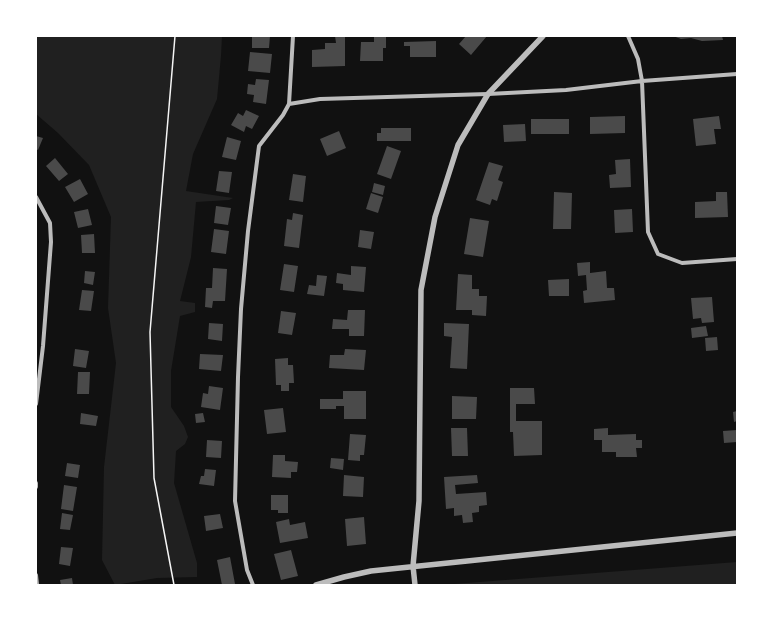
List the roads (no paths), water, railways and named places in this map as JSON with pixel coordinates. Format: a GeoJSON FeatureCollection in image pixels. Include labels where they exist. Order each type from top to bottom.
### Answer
{"type":"FeatureCollection","features":[{"type":"Feature","properties":{"kind":"street"},"geometry":{"type":"LineString","coordinates":[[253,585],[247,570],[235,501],[241,309],[248,230],[259,146],[283,116],[289,104],[293,36]]}},
{"type":"Feature","properties":{"kind":"street"},"geometry":{"type":"LineString","coordinates":[[415,585],[413,566],[419,501],[421,290],[435,217],[458,145],[488,94],[543,36]]}},
{"type":"Feature","properties":{"kind":"street"},"geometry":{"type":"LineString","coordinates":[[628,36],[638,59],[642,80],[648,232],[658,254],[682,263],[737,258]]}},
{"type":"Feature","properties":{"kind":"street"},"geometry":{"type":"LineString","coordinates":[[289,104],[320,99],[566,90],[642,80],[737,74]]}},
{"type":"Feature","properties":{"kind":"street"},"geometry":{"type":"LineString","coordinates":[[36,197],[50,222],[51,242],[43,346],[36,404]]}},
{"type":"Feature","properties":{"kind":"street"},"geometry":{"type":"LineString","coordinates":[[316,585],[344,576],[371,571],[737,532]]}},
{"type":"Feature","properties":{"kind":"street"},"geometry":{"type":"LineString","coordinates":[[36,575],[37,585]]}}]}
